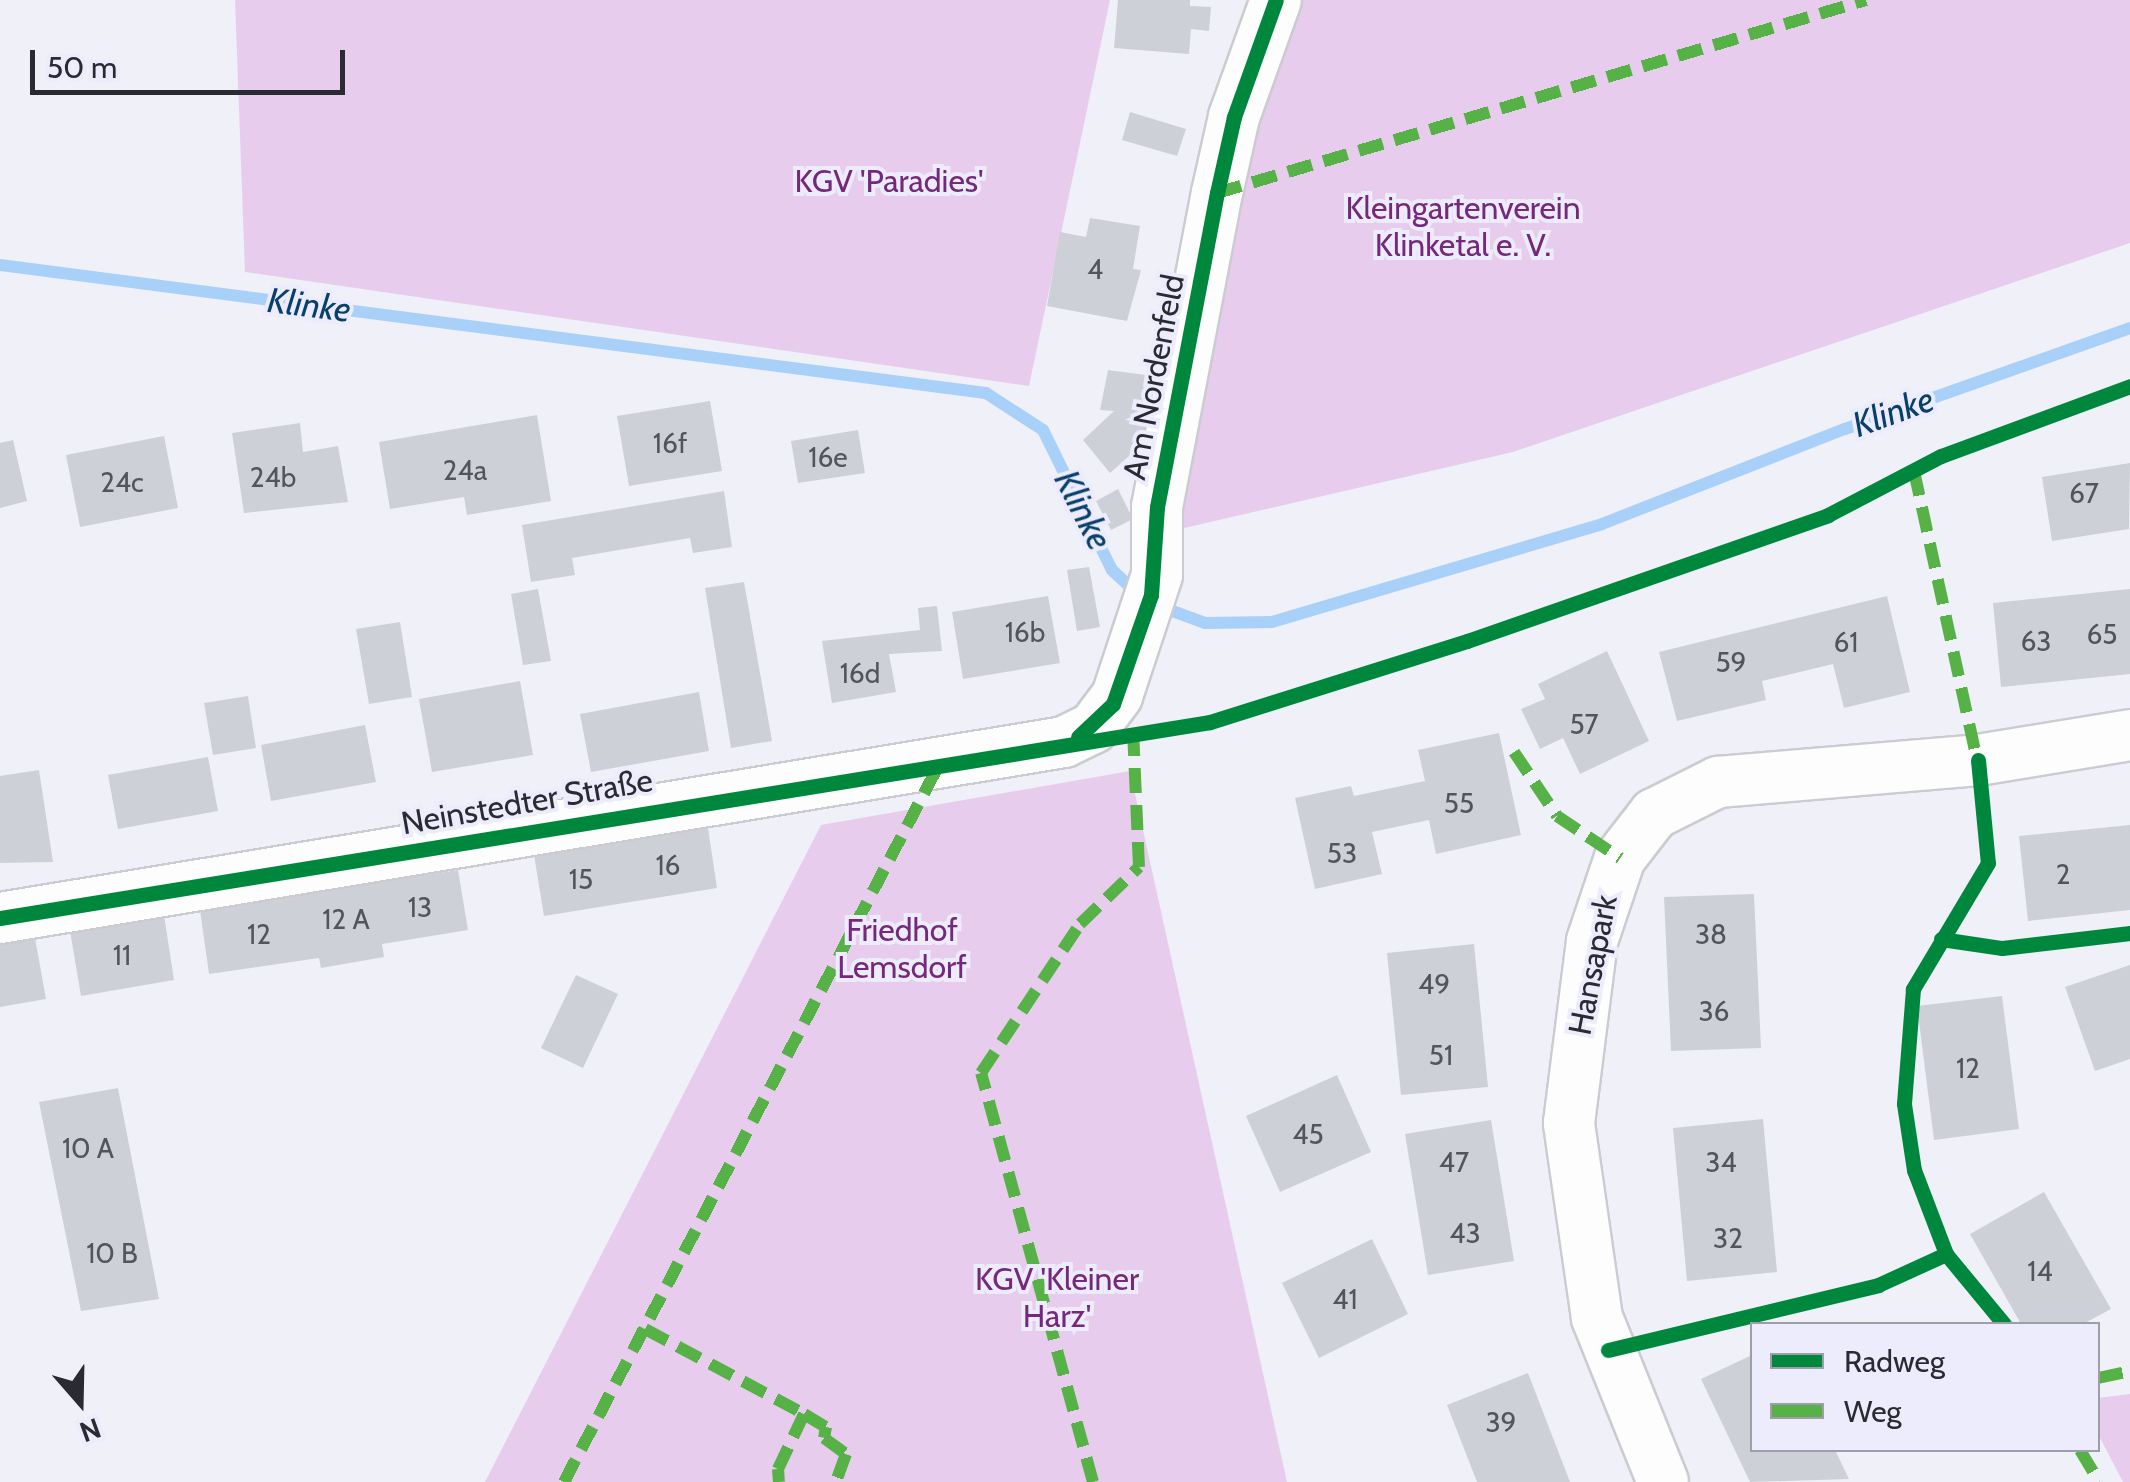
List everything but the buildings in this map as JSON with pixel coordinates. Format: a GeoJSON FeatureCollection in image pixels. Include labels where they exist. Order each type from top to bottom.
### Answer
{"type":"FeatureCollection","features":[{"type":"Feature","properties":{"kind":"street","name":"Am Nordenfeld"},"geometry":{"type":"LineString","coordinates":[[1064,742],[1093,728],[1114,704],[1152,596],[1157,507],[1217,193],[1234,117],[1276,0]]}},
{"type":"Feature","properties":{"kind":"street","name":"Hansapark"},"geometry":{"type":"LineString","coordinates":[[1664,1482],[1597,1318],[1569,1123],[1592,941],[1620,858],[1654,814],[1718,782],[1978,760],[2130,735]]}},
{"type":"Feature","properties":{"kind":"street","name":"Neinstedter Straße"},"geometry":{"type":"LineString","coordinates":[[0,918],[1064,742]]}},
{"type":"Feature","properties":{"kind":"green space","name":"KGV 'Paradies'"},"geometry":{"type":"Polygon","coordinates":[[[235,0],[1110,0],[1029,386],[245,272],[235,0]]]}},
{"type":"Feature","properties":{"kind":"green space","name":"Kleingartenverein Klinketal e. V."},"geometry":{"type":"Polygon","coordinates":[[[1302,0],[2130,0],[2130,243],[1513,452],[1180,529],[1239,185],[1278,47],[1302,0]]]}},
{"type":"Feature","properties":{"kind":"green space"},"geometry":{"type":"Polygon","coordinates":[[[1130,771],[1287,1482],[485,1482],[821,825],[1130,771]]]}},
{"type":"Feature","properties":{"kind":"green space"},"geometry":{"type":"Polygon","coordinates":[[[2130,1394],[2130,1482],[2123,1482],[2100,1438],[2100,1398],[2130,1394]]]}},
{"type":"Feature","properties":{"kind":"waterway","name":"Klinke"},"geometry":{"type":"LineString","coordinates":[[0,265],[986,393],[1043,430],[1112,570],[1139,595]]}},
{"type":"Feature","properties":{"kind":"waterway","name":"Klinke"},"geometry":{"type":"LineString","coordinates":[[1156,605],[1205,623],[1272,622],[1602,524],[1845,429],[2130,328]]}},
{"type":"Feature","properties":{"kind":"marked path"},"geometry":{"type":"LineString","coordinates":[[1217,193],[1866,0]]}},
{"type":"Feature","properties":{"kind":"marked path"},"geometry":{"type":"LineString","coordinates":[[1914,471],[1979,769]]}},
{"type":"Feature","properties":{"kind":"marked path"},"geometry":{"type":"LineString","coordinates":[[1093,1482],[981,1073],[1080,924],[1139,867],[1133,732]]}},
{"type":"Feature","properties":{"kind":"marked path"},"geometry":{"type":"LineString","coordinates":[[1514,752],[1557,816],[1620,858]]}},
{"type":"Feature","properties":{"kind":"marked path"},"geometry":{"type":"LineString","coordinates":[[564,1482],[941,761]]}},
{"type":"Feature","properties":{"kind":"marked path"},"geometry":{"type":"LineString","coordinates":[[645,1329],[804,1414],[778,1469],[779,1482]]}},
{"type":"Feature","properties":{"kind":"marked path"},"geometry":{"type":"LineString","coordinates":[[2100,1378],[2130,1371]]}},
{"type":"Feature","properties":{"kind":"marked path"},"geometry":{"type":"LineString","coordinates":[[804,1414],[826,1427],[824,1438],[846,1454],[836,1482]]}},
{"type":"Feature","properties":{"kind":"marked path"},"geometry":{"type":"LineString","coordinates":[[2081,1452],[2099,1482]]}},
{"type":"Feature","properties":{"kind":"cycle path"},"geometry":{"type":"LineString","coordinates":[[1078,737],[1113,704],[1151,595],[1157,507],[1217,193],[1234,117],[1276,0]]}},
{"type":"Feature","properties":{"kind":"cycle path"},"geometry":{"type":"LineString","coordinates":[[0,918],[1210,722],[1467,641],[1828,515],[1941,456],[2130,386]]}},
{"type":"Feature","properties":{"kind":"cycle path"},"geometry":{"type":"LineString","coordinates":[[1978,760],[1988,863],[1913,989],[1904,1104],[1914,1170],[1946,1254],[2002,1322]]}},
{"type":"Feature","properties":{"kind":"cycle path"},"geometry":{"type":"LineString","coordinates":[[1941,939],[2002,948],[2130,933]]}},
{"type":"Feature","properties":{"kind":"cycle path"},"geometry":{"type":"LineString","coordinates":[[1608,1350],[1878,1285],[1946,1254]]}},
{"type":"Feature","properties":{"kind":"park label","name":"Friedhof Lemsdorf"},"geometry":{"type":"Point","coordinates":[902,950]}},
{"type":"Feature","properties":{"kind":"park label","name":"KGV 'Kleiner Harz'"},"geometry":{"type":"Point","coordinates":[1057,1298]}}]}
